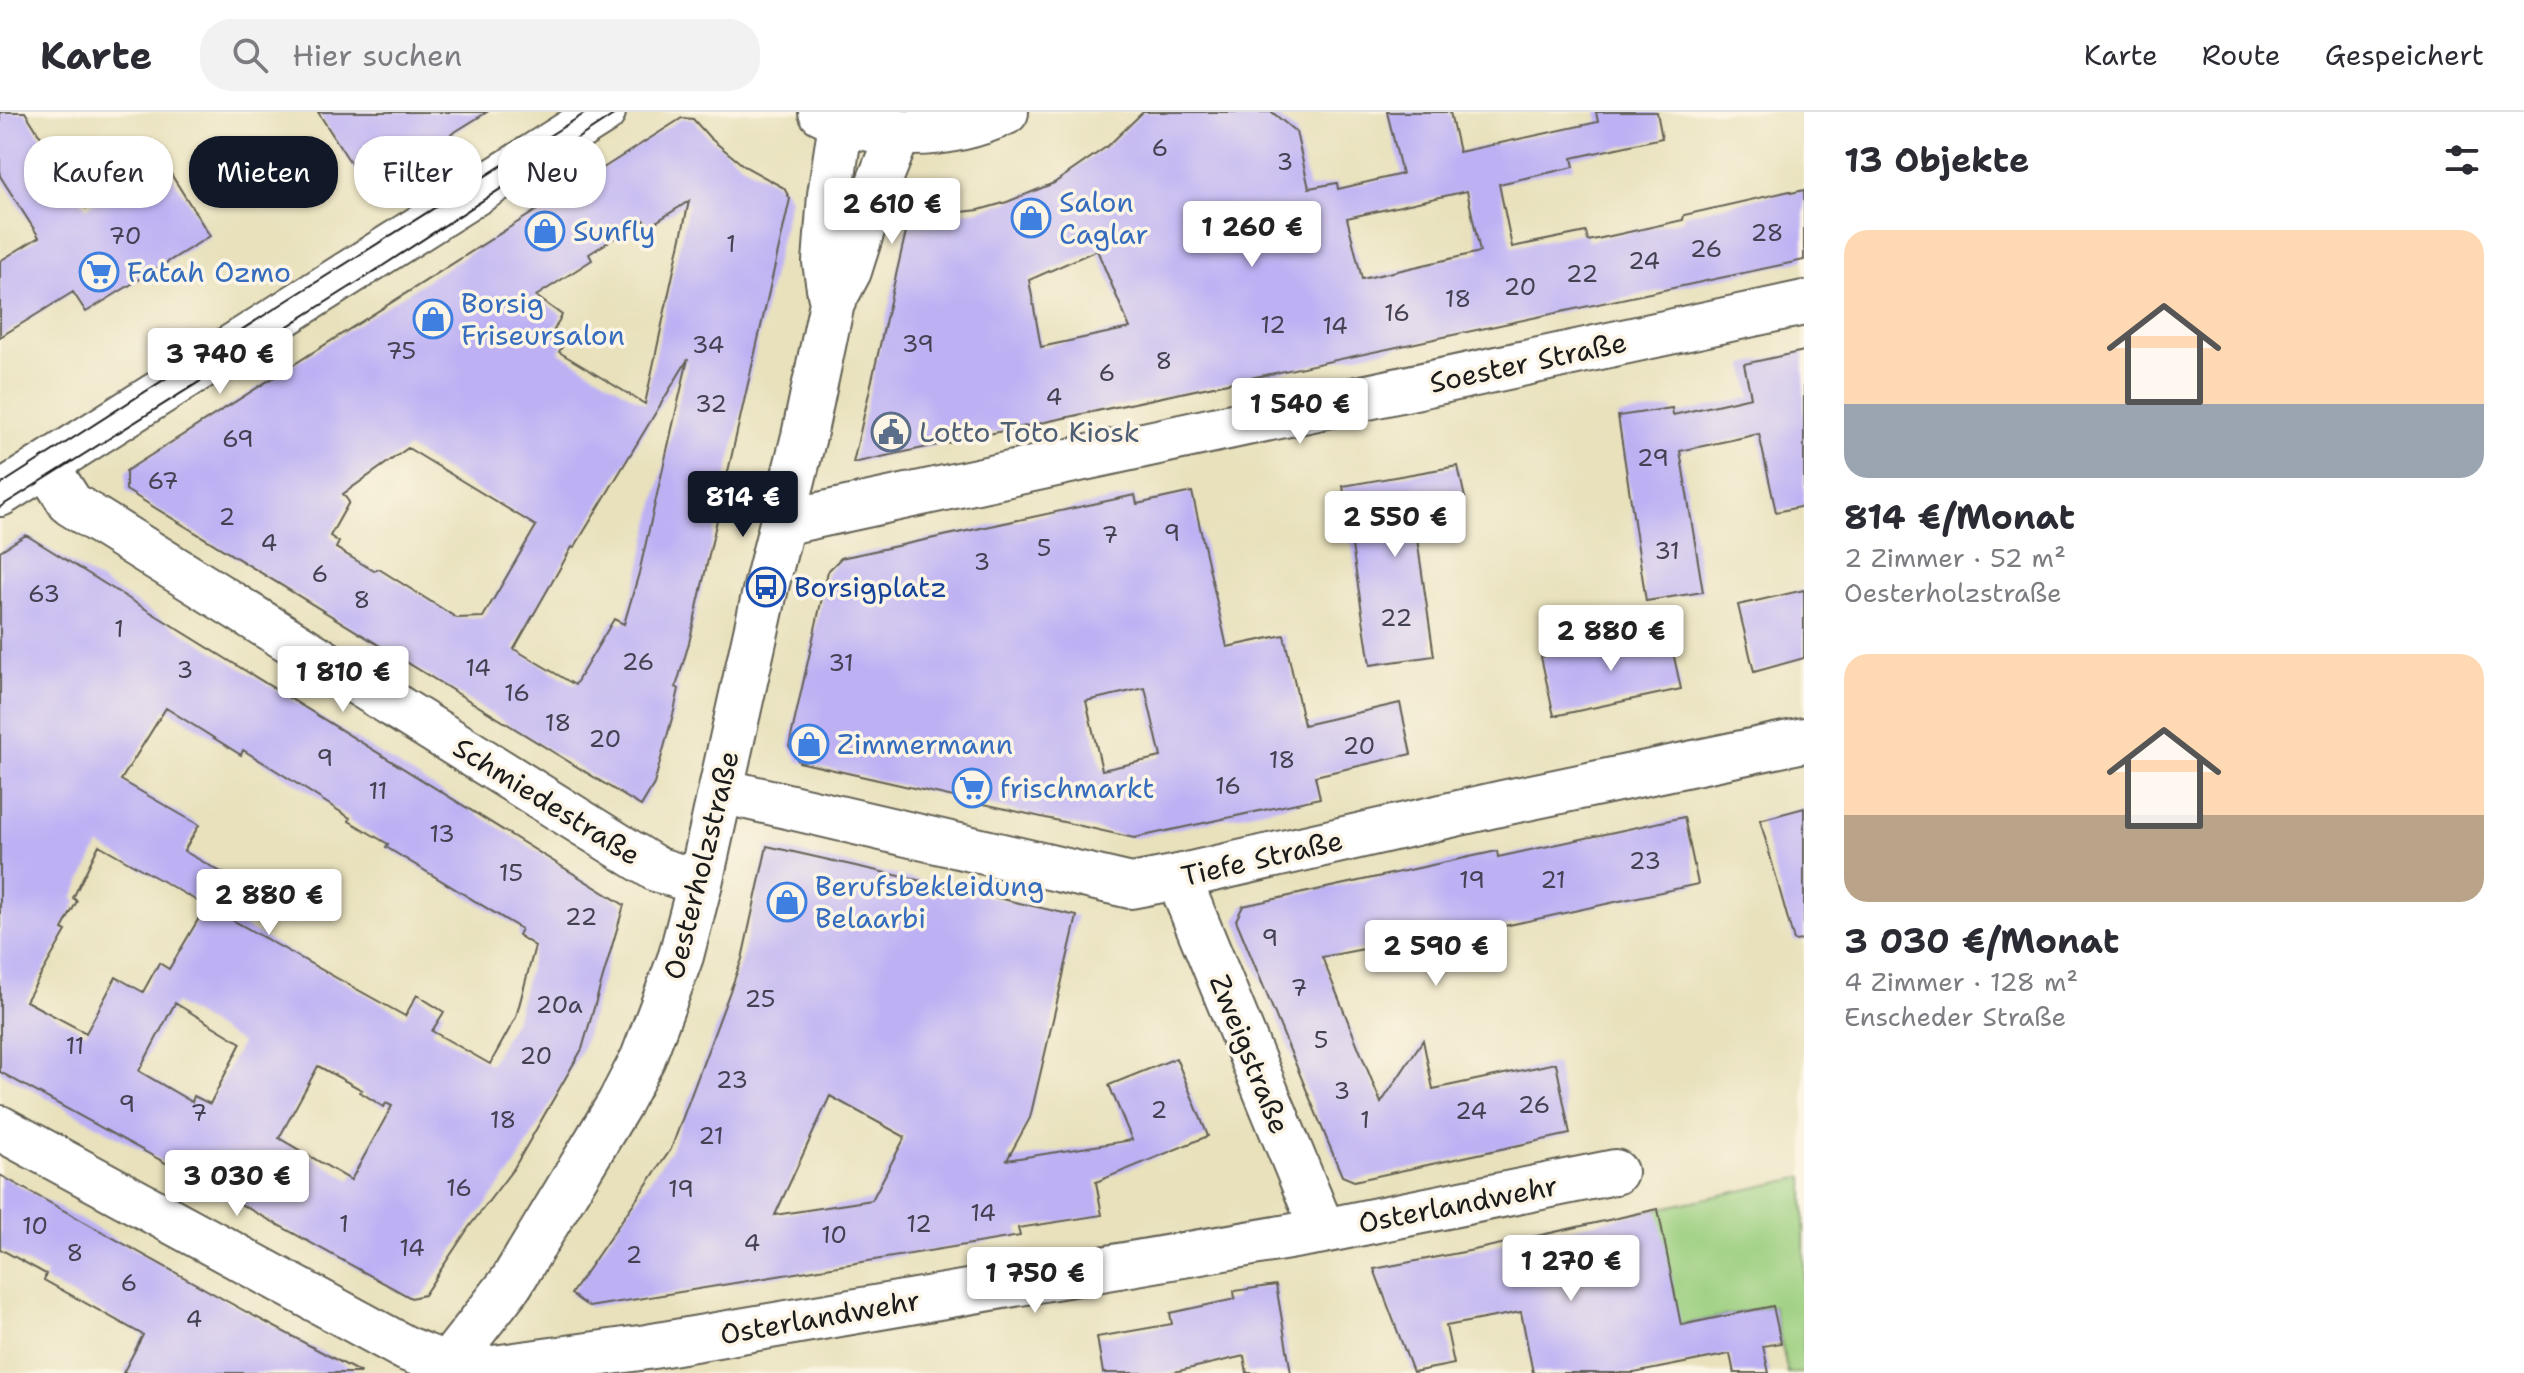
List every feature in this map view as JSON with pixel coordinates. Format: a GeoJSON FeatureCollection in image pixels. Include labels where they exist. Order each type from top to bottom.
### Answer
{"type":"FeatureCollection","features":[{"type":"Feature","properties":{"kind":"street"},"geometry":{"type":"LineString","coordinates":[[0,494],[603,112]]}},
{"type":"Feature","properties":{"kind":"street"},"geometry":{"type":"LineString","coordinates":[[831,117],[872,130],[945,131],[987,121],[1006,112]]}},
{"type":"Feature","properties":{"kind":"street","name":"Oesterholzstraße"},"geometry":{"type":"LineString","coordinates":[[831,117],[825,262],[832,303]]}},
{"type":"Feature","properties":{"kind":"street","name":"Oesterholzstraße"},"geometry":{"type":"LineString","coordinates":[[444,1369],[511,1283],[625,1092],[643,1058],[681,956],[722,791],[832,303],[849,271],[866,216],[899,132]]}},
{"type":"Feature","properties":{"kind":"street","name":"Soester Straße"},"geometry":{"type":"LineString","coordinates":[[782,523],[1804,303]]}},
{"type":"Feature","properties":{"kind":"street","name":"Schmiedestraße"},"geometry":{"type":"LineString","coordinates":[[46,465],[71,504],[656,869],[700,883]]}},
{"type":"Feature","properties":{"kind":"street","name":"Tiefe Straße"},"geometry":{"type":"LineString","coordinates":[[722,791],[1131,886],[1804,740]]}},
{"type":"Feature","properties":{"kind":"street","name":"Zweigstraße"},"geometry":{"type":"LineString","coordinates":[[1178,877],[1323,1231]]}},
{"type":"Feature","properties":{"kind":"street","name":"Osterlandwehr"},"geometry":{"type":"LineString","coordinates":[[0,1128],[444,1369],[494,1368],[647,1347],[1323,1231],[1615,1172]]}},
{"type":"Feature","properties":{"kind":"green space"},"geometry":{"type":"Polygon","coordinates":[[[1804,1177],[1804,1373],[1788,1373],[1773,1306],[1680,1325],[1659,1311],[1638,1213],[1804,1177]]]}},
{"type":"Feature","properties":{"kind":"building"},"geometry":{"type":"Polygon","coordinates":[[[0,112],[25,112],[40,136],[24,136],[24,208],[173,208],[173,177],[189,203],[189,208],[192,208],[210,236],[86,312],[73,292],[0,337],[0,261],[39,237],[0,176],[0,112]]]}},
{"type":"Feature","properties":{"kind":"building"},"geometry":{"type":"Polygon","coordinates":[[[318,112],[487,112],[448,136],[354,136],[354,168],[338,143],[338,136],[333,136],[318,112]]]}},
{"type":"Feature","properties":{"kind":"building"},"geometry":{"type":"Polygon","coordinates":[[[1143,112],[1272,112],[1296,132],[1309,188],[1337,183],[1338,189],[1402,174],[1387,112],[1450,112],[1459,152],[1598,122],[1596,112],[1657,112],[1662,138],[1572,158],[1574,167],[1499,184],[1512,247],[1586,232],[1588,241],[1683,220],[1684,215],[1804,190],[1804,260],[853,463],[907,227],[919,217],[979,210],[1054,183],[1109,145],[1143,112]],[[1467,191],[1347,218],[1362,279],[1480,252],[1467,191]],[[1097,250],[1029,280],[1041,347],[1130,328],[1097,250]]]}},
{"type":"Feature","properties":{"kind":"building"},"geometry":{"type":"Polygon","coordinates":[[[682,118],[693,119],[710,138],[744,166],[784,188],[790,199],[689,643],[676,687],[679,689],[674,711],[654,784],[641,806],[126,490],[126,471],[540,208],[606,208],[606,166],[682,118]],[[689,201],[648,227],[644,220],[589,254],[592,260],[536,296],[562,315],[554,330],[567,338],[559,352],[645,404],[689,201]],[[688,359],[572,547],[514,649],[575,685],[614,619],[624,624],[639,573],[688,359]],[[408,448],[343,494],[349,502],[330,536],[339,542],[336,548],[374,571],[379,569],[457,618],[483,617],[536,526],[408,448]]]}},
{"type":"Feature","properties":{"kind":"building"},"geometry":{"type":"Polygon","coordinates":[[[1804,351],[1804,506],[1776,512],[1759,434],[1680,451],[1703,592],[1646,601],[1618,416],[1672,408],[1673,415],[1751,397],[1744,364],[1804,351]]]}},
{"type":"Feature","properties":{"kind":"building"},"geometry":{"type":"Polygon","coordinates":[[[1458,466],[1465,498],[1413,511],[1434,656],[1370,665],[1343,486],[1458,466]]]}},
{"type":"Feature","properties":{"kind":"building"},"geometry":{"type":"Polygon","coordinates":[[[1192,492],[1227,647],[1284,635],[1304,725],[1400,703],[1411,754],[1315,776],[1320,798],[1134,838],[799,762],[789,746],[828,571],[841,558],[1135,495],[1137,504],[1192,492]],[[1145,688],[1086,701],[1102,770],[1161,757],[1145,688]]]}},
{"type":"Feature","properties":{"kind":"building"},"geometry":{"type":"Polygon","coordinates":[[[26,535],[624,905],[582,1049],[514,1168],[469,1227],[424,1295],[411,1298],[0,1072],[0,551],[26,535]],[[166,708],[121,780],[199,825],[184,851],[226,875],[209,907],[405,1016],[417,995],[444,1012],[432,1031],[490,1064],[516,1017],[535,946],[518,935],[521,929],[386,847],[388,844],[285,776],[243,750],[241,755],[166,708]],[[99,845],[73,898],[77,901],[62,929],[66,931],[26,1001],[86,1033],[116,977],[143,992],[159,963],[169,969],[206,906],[99,845]],[[175,1003],[139,1071],[192,1102],[194,1096],[210,1104],[241,1043],[175,1003]],[[318,1066],[279,1138],[351,1180],[392,1106],[386,1103],[384,1107],[360,1092],[362,1090],[318,1066]]]}},
{"type":"Feature","properties":{"kind":"building"},"geometry":{"type":"Polygon","coordinates":[[[1804,590],[1804,658],[1754,672],[1738,605],[1804,590]]]}},
{"type":"Feature","properties":{"kind":"building"},"geometry":{"type":"Polygon","coordinates":[[[1668,629],[1681,689],[1554,716],[1541,657],[1668,629]]]}},
{"type":"Feature","properties":{"kind":"building"},"geometry":{"type":"Polygon","coordinates":[[[1804,808],[1804,940],[1794,941],[1760,820],[1804,808]]]}},
{"type":"Feature","properties":{"kind":"building"},"geometry":{"type":"Polygon","coordinates":[[[1684,817],[1698,884],[1417,945],[1416,939],[1322,957],[1381,1103],[1423,1040],[1433,1089],[1556,1063],[1570,1134],[1354,1181],[1342,1176],[1236,920],[1243,906],[1497,851],[1498,857],[1684,817]]]}},
{"type":"Feature","properties":{"kind":"building"},"geometry":{"type":"Polygon","coordinates":[[[767,846],[1077,916],[1030,1118],[1007,1160],[1132,1140],[1109,1085],[1176,1058],[1208,1136],[1096,1182],[1102,1215],[1018,1228],[1020,1236],[589,1307],[571,1294],[671,1149],[742,959],[767,846]],[[830,1096],[775,1215],[872,1200],[905,1137],[830,1096]]]}},
{"type":"Feature","properties":{"kind":"building"},"geometry":{"type":"Polygon","coordinates":[[[0,1175],[361,1373],[123,1373],[143,1335],[44,1280],[46,1274],[0,1249],[0,1175]]]}},
{"type":"Feature","properties":{"kind":"building"},"geometry":{"type":"Polygon","coordinates":[[[1658,1209],[1681,1325],[1773,1306],[1781,1343],[1763,1346],[1769,1373],[1734,1373],[1730,1354],[1634,1373],[1533,1373],[1521,1312],[1446,1326],[1454,1364],[1413,1372],[1374,1269],[1658,1209]]]}},
{"type":"Feature","properties":{"kind":"building"},"geometry":{"type":"Polygon","coordinates":[[[1276,1285],[1291,1373],[1247,1373],[1244,1356],[1170,1373],[1103,1373],[1097,1337],[1172,1324],[1170,1313],[1235,1299],[1234,1291],[1276,1285]]]}},
{"type":"Feature","properties":{"kind":"tram line"},"geometry":{"type":"LineString","coordinates":[[0,485],[587,112]]}},
{"type":"Feature","properties":{"kind":"tram line"},"geometry":{"type":"LineString","coordinates":[[0,507],[358,282],[618,112]]}},
{"type":"Feature","properties":{"kind":"place","name":"Salon Caglar"},"geometry":{"type":"Point","coordinates":[1031,218]}},
{"type":"Feature","properties":{"kind":"place","name":"Sunfly"},"geometry":{"type":"Point","coordinates":[545,231]}},
{"type":"Feature","properties":{"kind":"place","name":"Fatah Ozmo"},"geometry":{"type":"Point","coordinates":[99,272]}},
{"type":"Feature","properties":{"kind":"place","name":"Borsig Friseursalon"},"geometry":{"type":"Point","coordinates":[433,319]}},
{"type":"Feature","properties":{"kind":"place","name":"Lotto Toto Kiosk"},"geometry":{"type":"Point","coordinates":[891,432]}},
{"type":"Feature","properties":{"kind":"place","name":"Borsigplatz"},"geometry":{"type":"Point","coordinates":[766,587]}},
{"type":"Feature","properties":{"kind":"place","name":"Zimmermann"},"geometry":{"type":"Point","coordinates":[809,744]}},
{"type":"Feature","properties":{"kind":"place","name":"frischmarkt"},"geometry":{"type":"Point","coordinates":[972,788]}},
{"type":"Feature","properties":{"kind":"place","name":"Berufsbekleidung Belaarbi"},"geometry":{"type":"Point","coordinates":[787,902]}}]}
